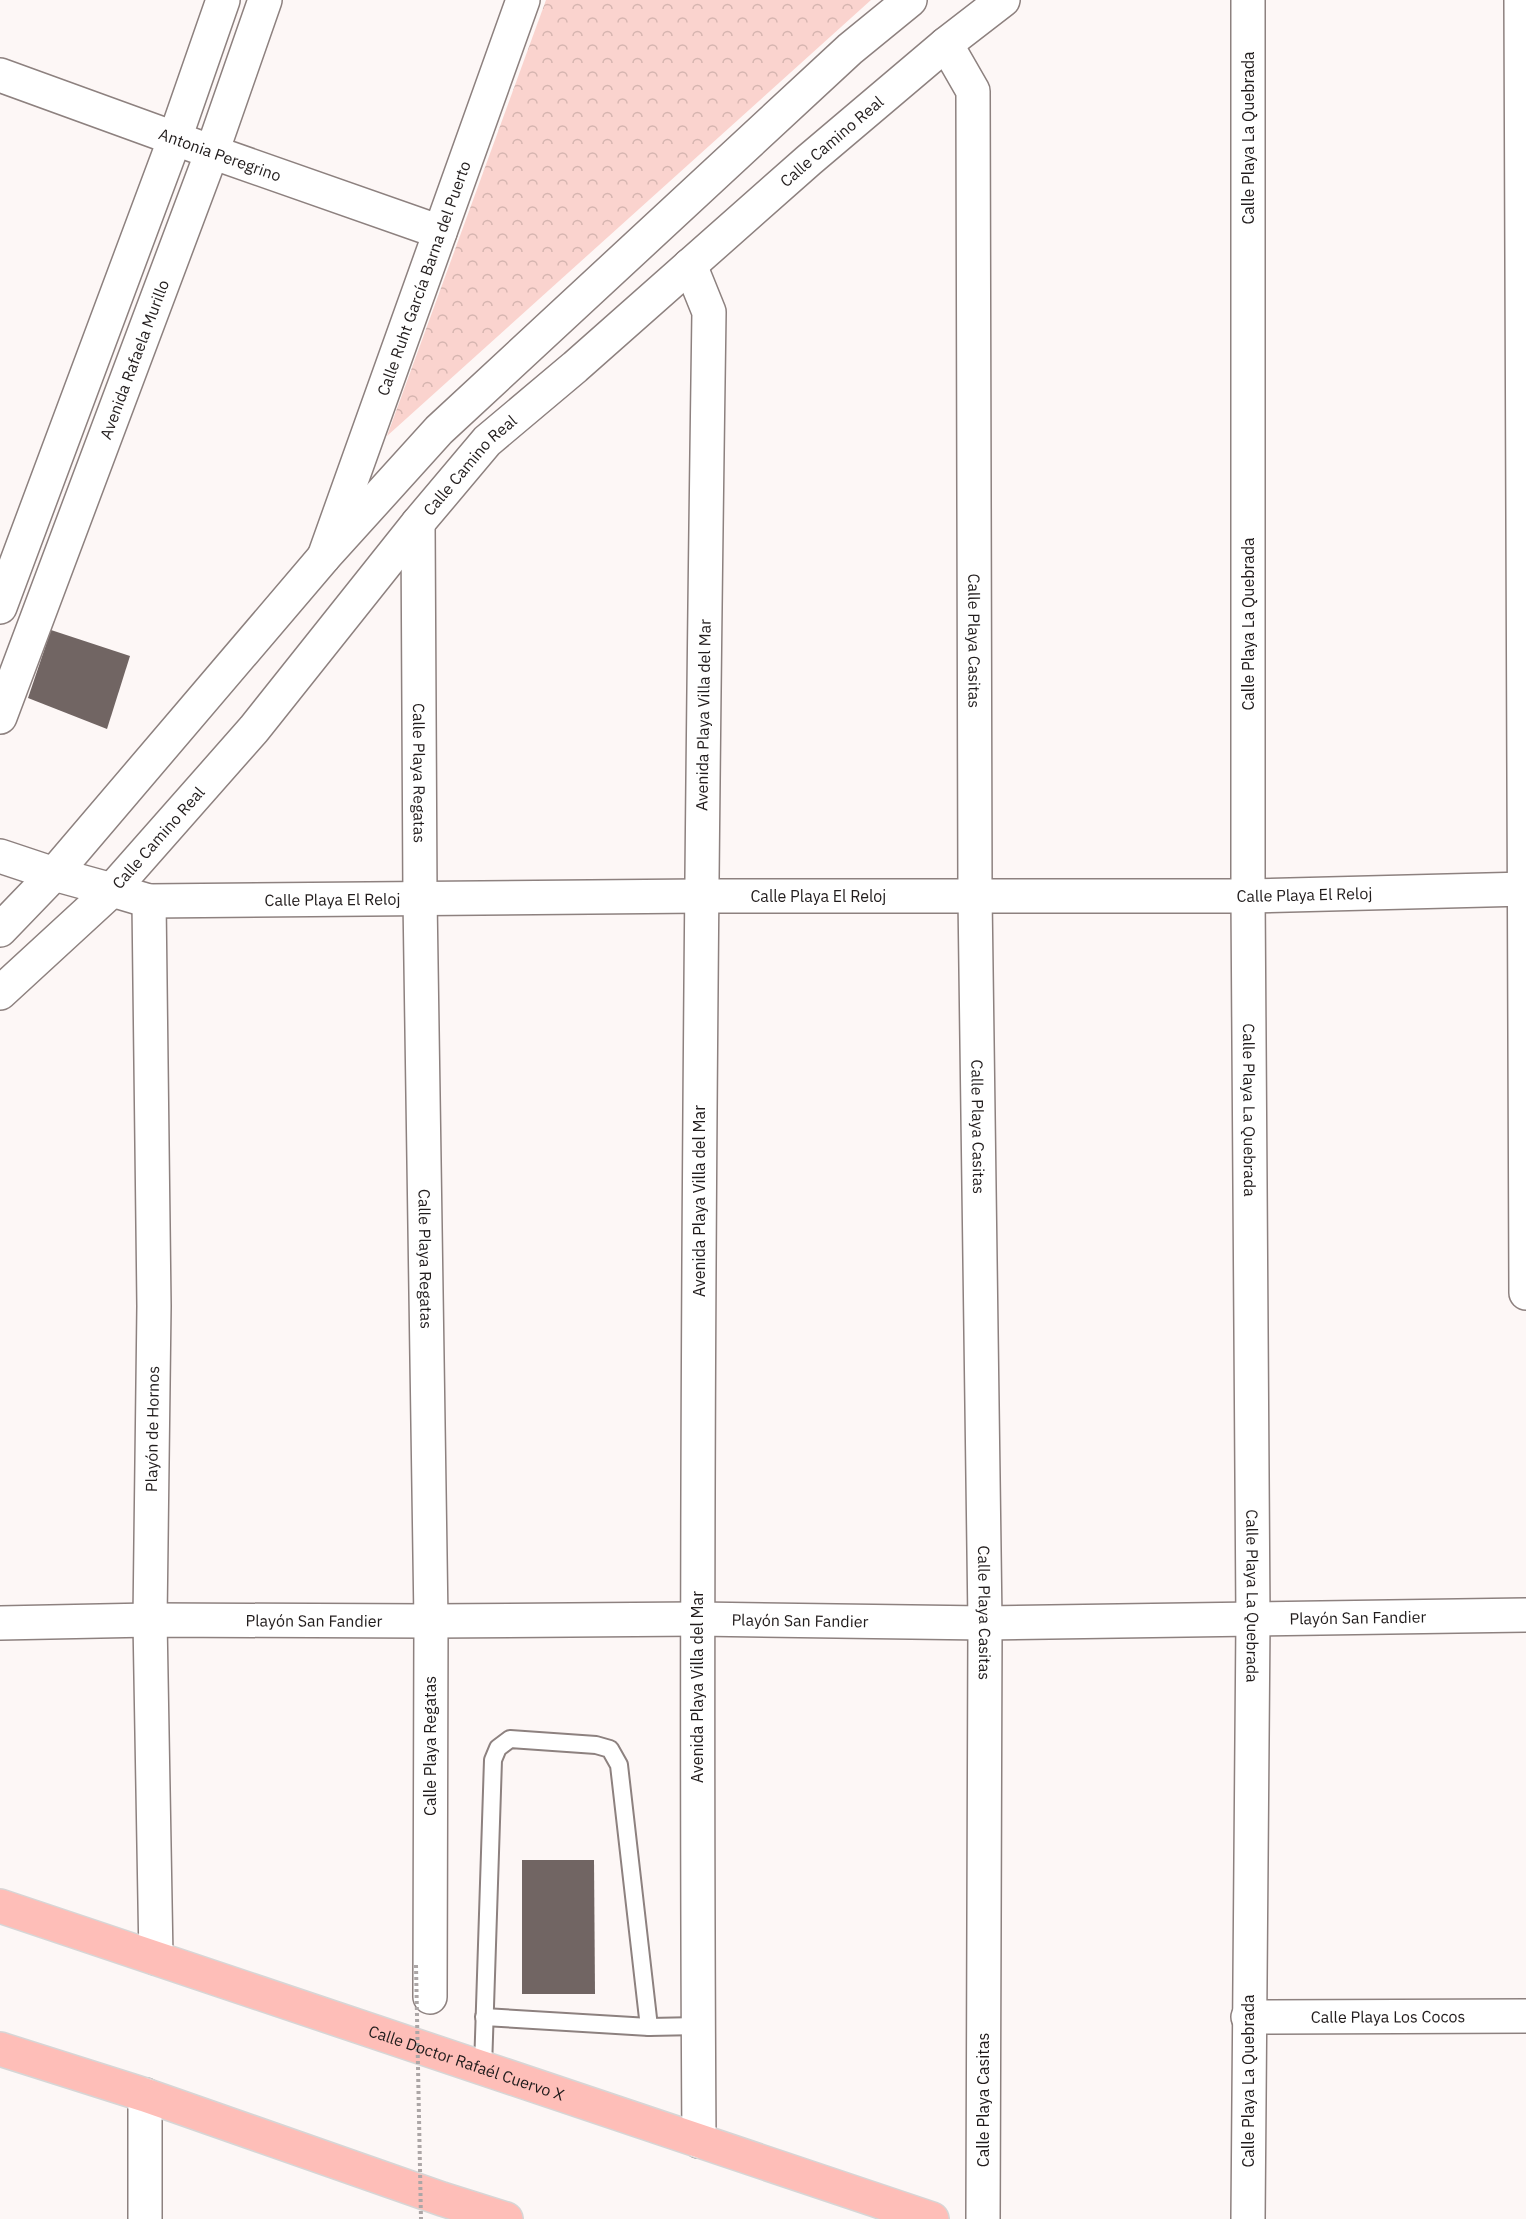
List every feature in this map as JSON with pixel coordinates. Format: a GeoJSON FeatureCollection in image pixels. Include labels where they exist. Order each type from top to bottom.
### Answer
{"type":"FeatureCollection","features":[{"type":"Feature","properties":{"kind":"main road","name":"Calle Doctor Rafaél Cuervo X"},"geometry":{"type":"LineString","coordinates":[[0,1906],[932,2219]]}},
{"type":"Feature","properties":{"kind":"main road"},"geometry":{"type":"LineString","coordinates":[[0,2049],[145,2095],[435,2212],[506,2219]]}},
{"type":"Feature","properties":{"kind":"street"},"geometry":{"type":"LineString","coordinates":[[0,607],[175,138],[223,0]]}},
{"type":"Feature","properties":{"kind":"street","name":"Avenida Rafaela Murillo"},"geometry":{"type":"LineString","coordinates":[[0,717],[212,152],[265,0]]}},
{"type":"Feature","properties":{"kind":"street","name":"Calle Ruht García Barna del Puerto"},"geometry":{"type":"LineString","coordinates":[[324,557],[523,0]]}},
{"type":"Feature","properties":{"kind":"street"},"geometry":{"type":"LineString","coordinates":[[0,930],[54,874],[324,557],[440,430],[850,49],[910,0]]}},
{"type":"Feature","properties":{"kind":"street","name":"Calle Camino Real"},"geometry":{"type":"LineString","coordinates":[[0,993],[112,890],[254,729],[418,523],[487,441],[809,160],[946,44],[1003,0]]}},
{"type":"Feature","properties":{"kind":"street","name":"Calle Playa La Quebrada"},"geometry":{"type":"LineString","coordinates":[[1248,0],[1248,896],[1253,1620],[1248,2219]]}},
{"type":"Feature","properties":{"kind":"street"},"geometry":{"type":"LineString","coordinates":[[1521,0],[1526,1293]]}},
{"type":"Feature","properties":{"kind":"street","name":"Calle Playa Casitas"},"geometry":{"type":"LineString","coordinates":[[946,44],[973,91],[975,896],[985,1623],[983,2219]]}},
{"type":"Feature","properties":{"kind":"street","name":"Antonia Peregrino"},"geometry":{"type":"LineString","coordinates":[[0,75],[440,232]]}},
{"type":"Feature","properties":{"kind":"street","name":"Avenida Playa Villa del Mar"},"geometry":{"type":"LineString","coordinates":[[690,265],[708,312],[700,896],[697,1619],[699,2141]]}},
{"type":"Feature","properties":{"kind":"street","name":"Calle Playa Regatas"},"geometry":{"type":"LineString","coordinates":[[418,523],[420,898],[431,1621],[430,1997]]}},
{"type":"Feature","properties":{"kind":"street","name":"Calle Playa El Reloj"},"geometry":{"type":"LineString","coordinates":[[0,856],[150,901],[700,896],[1248,896],[1525,889]]}},
{"type":"Feature","properties":{"kind":"street","name":"Playón de Hornos"},"geometry":{"type":"LineString","coordinates":[[150,901],[154,1306],[150,1620],[156,1958]]}},
{"type":"Feature","properties":{"kind":"street","name":"Playón San Fandier"},"geometry":{"type":"LineString","coordinates":[[0,1623],[150,1620],[697,1619],[985,1623],[1526,1615]]}},
{"type":"Feature","properties":{"kind":"street","name":"Calle Playa Los Cocos"},"geometry":{"type":"LineString","coordinates":[[1248,2017],[1526,2016]]}},
{"type":"Feature","properties":{"kind":"street"},"geometry":{"type":"LineString","coordinates":[[145,2095],[145,2219]]}},
{"type":"Feature","properties":{"kind":"lane"},"geometry":{"type":"LineString","coordinates":[[483,2068],[493,1760],[498,1749],[510,1739],[596,1745],[610,1749],[619,1765],[649,2027]]}},
{"type":"Feature","properties":{"kind":"lane"},"geometry":{"type":"LineString","coordinates":[[484,2017],[649,2027],[699,2026]]}},
{"type":"Feature","properties":{"kind":"path"},"geometry":{"type":"LineString","coordinates":[[416,1965],[435,2212]]}},
{"type":"Feature","properties":{"kind":"green space"},"geometry":{"type":"Polygon","coordinates":[[[546,0],[871,0],[387,436],[546,0]]]}},
{"type":"Feature","properties":{"kind":"building"},"geometry":{"type":"Polygon","coordinates":[[[51,630],[130,656],[107,729],[28,698],[51,630]]]}},
{"type":"Feature","properties":{"kind":"building"},"geometry":{"type":"Polygon","coordinates":[[[522,1860],[594,1860],[595,1994],[522,1994],[522,1860]]]}}]}
